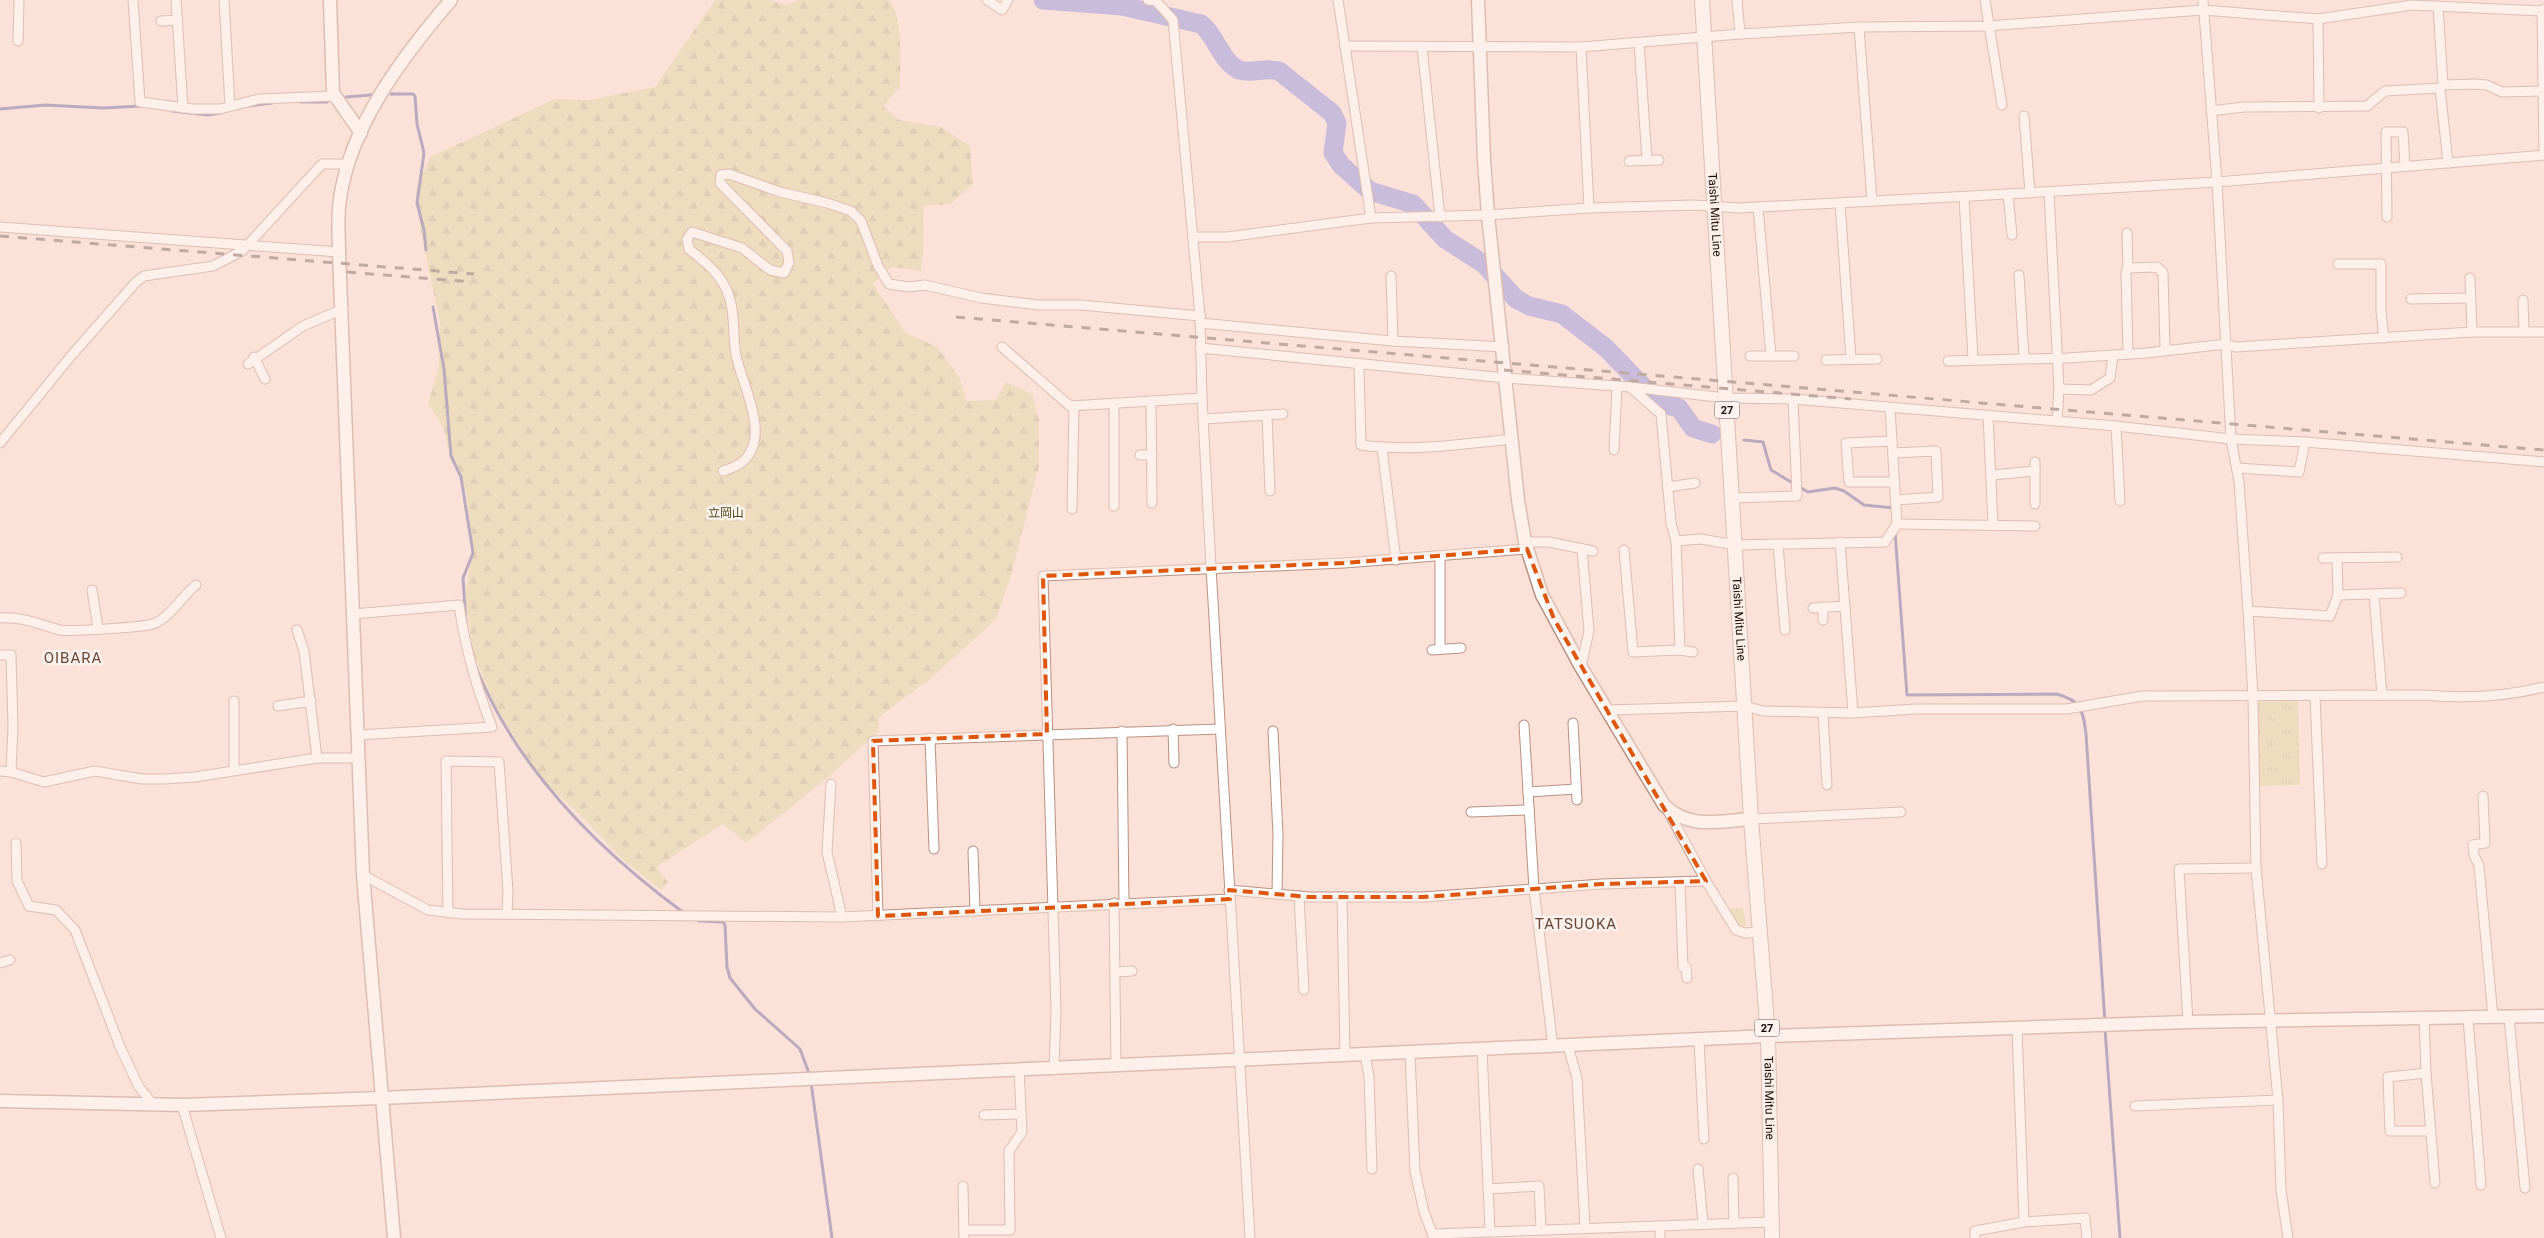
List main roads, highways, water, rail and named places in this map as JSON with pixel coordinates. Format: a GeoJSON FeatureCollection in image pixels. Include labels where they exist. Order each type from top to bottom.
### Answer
{"type":"FeatureCollection","features":[{"type":"Feature","properties":{"kind":"main road","name":"Taishi Mitu Line"},"geometry":{"type":"LineString","coordinates":[[1702,0],[1746,706],[1751,819],[1768,1036],[1772,1238]]}},
{"type":"Feature","properties":{"kind":"waterway"},"geometry":{"type":"LineString","coordinates":[[1043,0],[1122,6],[1201,24],[1211,35],[1223,55],[1239,70],[1279,71],[1332,113],[1337,123],[1333,153],[1341,165],[1370,191],[1413,204],[1445,239],[1484,264],[1516,299],[1529,306],[1562,314],[1606,348],[1659,403],[1679,408],[1693,428],[1712,434]]}},
{"type":"Feature","properties":{"kind":"waterway"},"geometry":{"type":"LineString","coordinates":[[391,94],[413,94],[415,96],[417,124],[424,153],[417,203],[424,230],[426,250]]}},
{"type":"Feature","properties":{"kind":"waterway"},"geometry":{"type":"LineString","coordinates":[[346,97],[371,95]]}},
{"type":"Feature","properties":{"kind":"waterway"},"geometry":{"type":"LineString","coordinates":[[301,102],[327,102]]}},
{"type":"Feature","properties":{"kind":"waterway"},"geometry":{"type":"LineString","coordinates":[[249,106],[272,103]]}},
{"type":"Feature","properties":{"kind":"waterway"},"geometry":{"type":"LineString","coordinates":[[0,109],[45,105],[103,108],[141,106]]}},
{"type":"Feature","properties":{"kind":"waterway"},"geometry":{"type":"LineString","coordinates":[[172,111],[208,115],[221,113]]}},
{"type":"Feature","properties":{"kind":"waterway"},"geometry":{"type":"LineString","coordinates":[[433,307],[444,369],[451,456],[461,477],[473,553],[463,578],[466,624]]}},
{"type":"Feature","properties":{"kind":"waterway"},"geometry":{"type":"LineString","coordinates":[[1744,440],[1763,442],[1771,470],[1808,492],[1835,488],[1844,491],[1864,505],[1894,508],[1894,511]]}},
{"type":"Feature","properties":{"kind":"waterway"},"geometry":{"type":"LineString","coordinates":[[1895,532],[1907,695],[2057,694],[2072,700],[2080,708],[2086,734],[2105,1023]]}},
{"type":"Feature","properties":{"kind":"waterway"},"geometry":{"type":"LineString","coordinates":[[476,667],[493,704],[513,739],[562,804],[620,862],[684,913]]}},
{"type":"Feature","properties":{"kind":"waterway"},"geometry":{"type":"LineString","coordinates":[[694,918],[699,921],[723,922],[725,925],[727,967],[730,978],[755,1009],[800,1049],[810,1076]]}},
{"type":"Feature","properties":{"kind":"waterway"},"geometry":{"type":"LineString","coordinates":[[2105,1029],[2120,1238]]}},
{"type":"Feature","properties":{"kind":"waterway"},"geometry":{"type":"LineString","coordinates":[[811,1082],[832,1238]]}},
{"type":"Feature","properties":{"kind":"railway"},"geometry":{"type":"LineString","coordinates":[[0,236],[474,274]]}},
{"type":"Feature","properties":{"kind":"railway"},"geometry":{"type":"LineString","coordinates":[[347,272],[472,282]]}},
{"type":"Feature","properties":{"kind":"railway"},"geometry":{"type":"LineString","coordinates":[[956,317],[2544,450]]}},
{"type":"Feature","properties":{"kind":"railway"},"geometry":{"type":"LineString","coordinates":[[1504,370],[1851,399]]}},
{"type":"Feature","properties":{"kind":"district","name":"OIBARA"},"geometry":{"type":"Point","coordinates":[73,658]}},
{"type":"Feature","properties":{"kind":"district","name":"TATSUOKA"},"geometry":{"type":"Point","coordinates":[1576,924]}},
{"type":"Feature","properties":{"kind":"park label","name":"立岡山"},"geometry":{"type":"Point","coordinates":[726,513]}}]}
